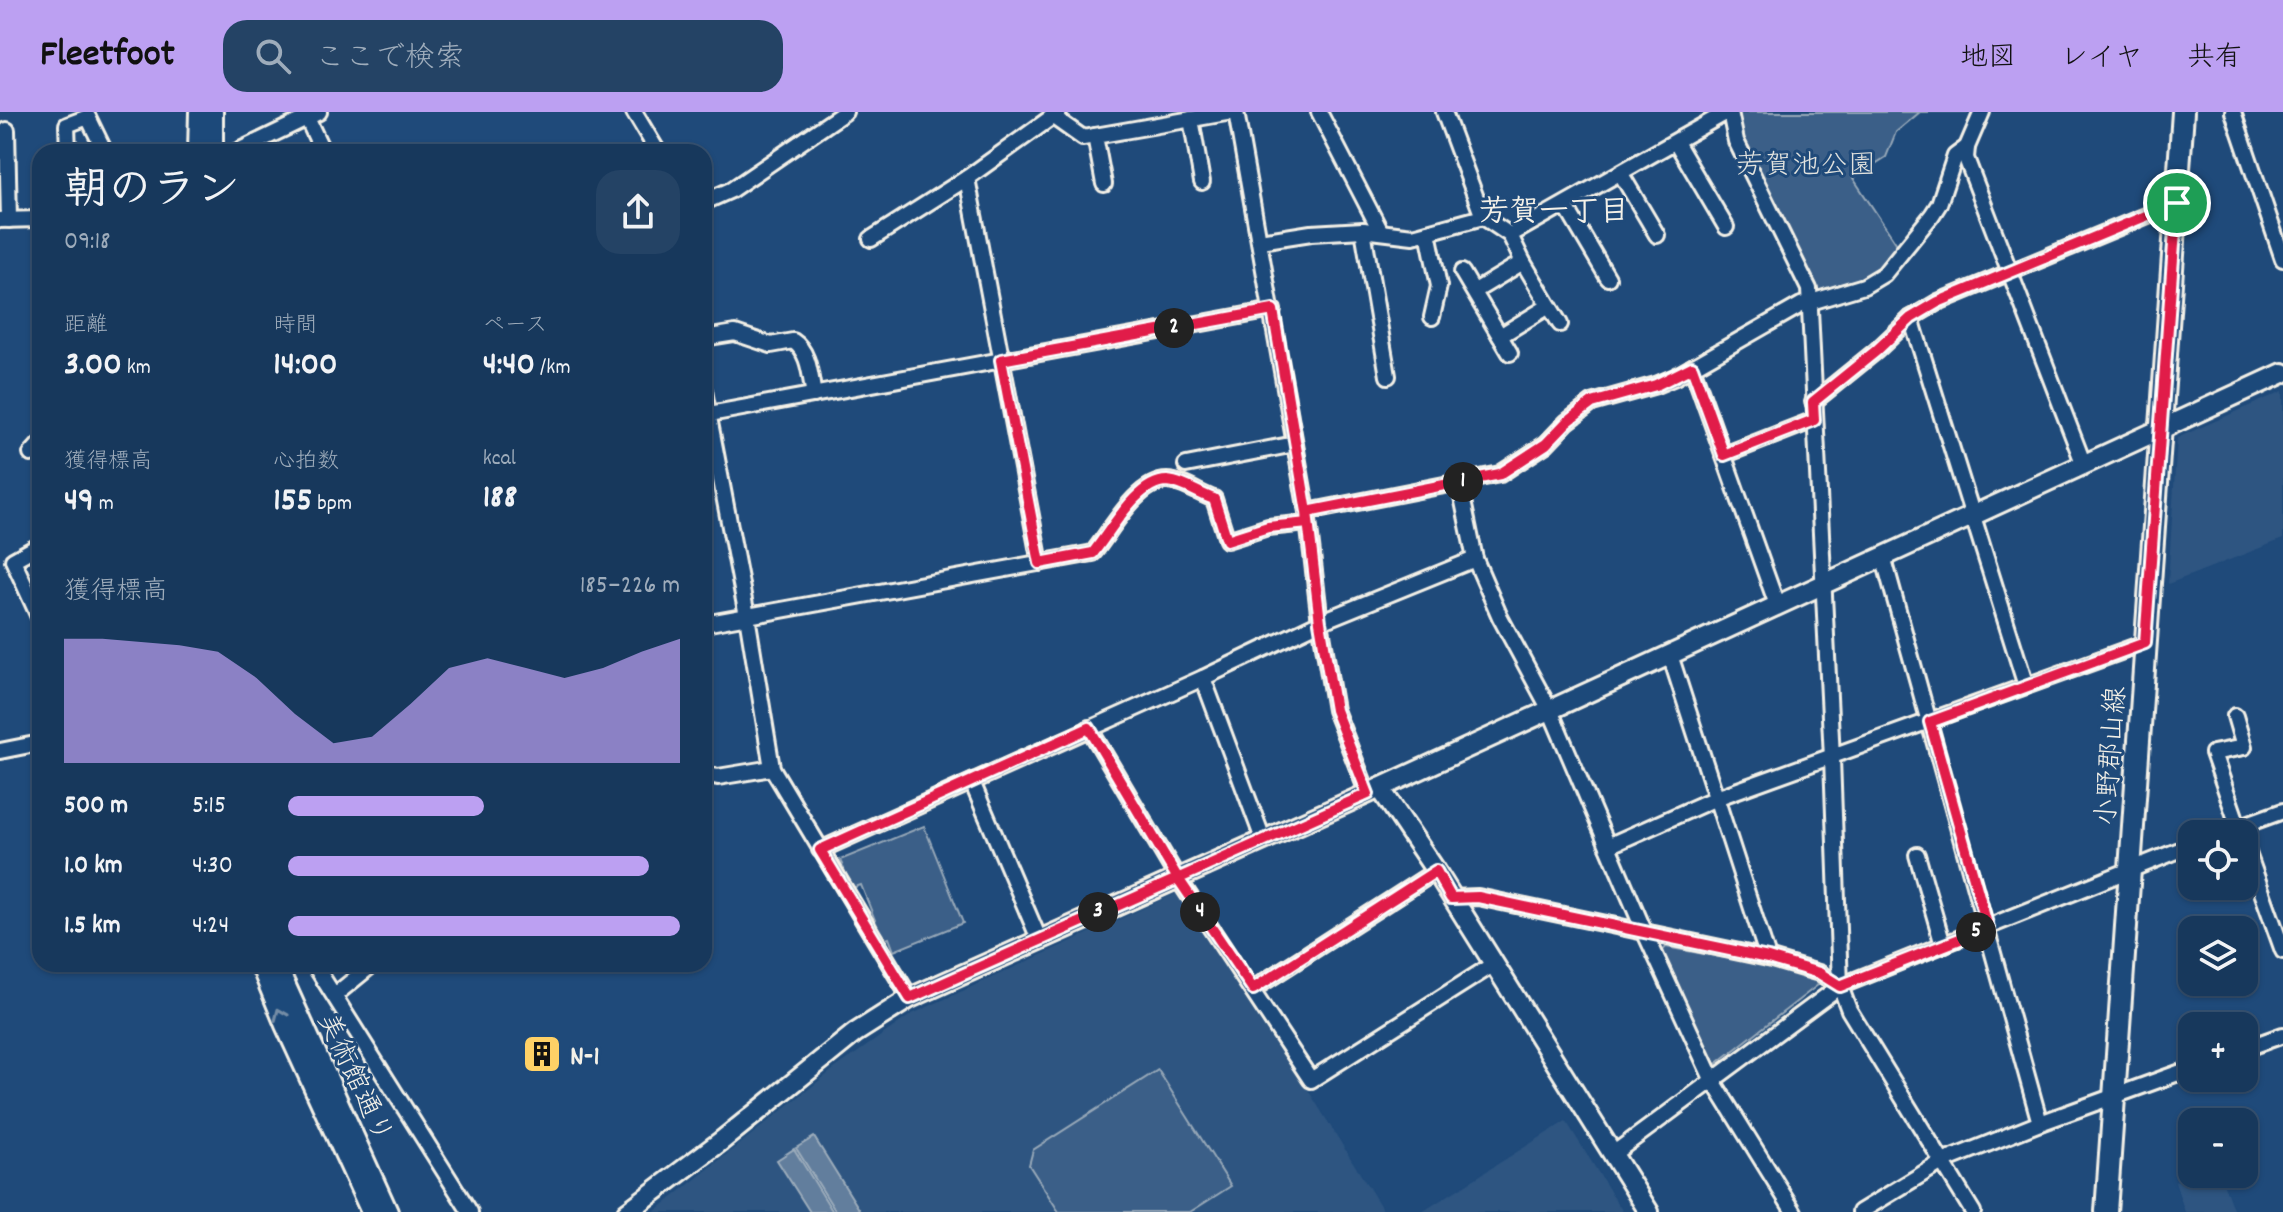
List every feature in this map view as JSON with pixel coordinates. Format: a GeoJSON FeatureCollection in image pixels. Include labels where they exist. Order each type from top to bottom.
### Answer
{"type":"FeatureCollection","features":[{"type":"Feature","properties":{"kind":"main road","name":"小野郡山線"},"geometry":{"type":"LineString","coordinates":[[2106,1212],[2183,112]]}},
{"type":"Feature","properties":{"kind":"street"},"geometry":{"type":"LineString","coordinates":[[198,144],[199,112]]}},
{"type":"Feature","properties":{"kind":"street"},"geometry":{"type":"LineString","coordinates":[[213,112],[213,144]]}},
{"type":"Feature","properties":{"kind":"street"},"geometry":{"type":"LineString","coordinates":[[634,112],[653,144]]}},
{"type":"Feature","properties":{"kind":"street"},"geometry":{"type":"LineString","coordinates":[[712,198],[731,190],[845,112]]}},
{"type":"Feature","properties":{"kind":"street"},"geometry":{"type":"LineString","coordinates":[[871,239],[967,178],[1056,114],[1083,138],[1234,112],[1273,310],[1308,518],[1320,622],[1335,710],[1374,791],[1436,871],[1649,1212]]}},
{"type":"Feature","properties":{"kind":"street"},"geometry":{"type":"LineString","coordinates":[[1319,112],[1381,232]]}},
{"type":"Feature","properties":{"kind":"street"},"geometry":{"type":"LineString","coordinates":[[1444,112],[1483,217],[1510,235],[1560,324]]}},
{"type":"Feature","properties":{"kind":"street"},"geometry":{"type":"LineString","coordinates":[[1510,235],[1728,112],[1736,141],[1809,289],[1840,986],[1849,1010],[1973,1212]]}},
{"type":"Feature","properties":{"kind":"street"},"geometry":{"type":"LineString","coordinates":[[1982,112],[1967,147],[1966,158],[2084,465]]}},
{"type":"Feature","properties":{"kind":"street"},"geometry":{"type":"LineString","coordinates":[[2233,112],[2283,259]]}},
{"type":"Feature","properties":{"kind":"street"},"geometry":{"type":"LineString","coordinates":[[253,144],[313,115],[321,144]]}},
{"type":"Feature","properties":{"kind":"street"},"geometry":{"type":"LineString","coordinates":[[68,144],[67,125],[88,117],[101,144]]}},
{"type":"Feature","properties":{"kind":"street"},"geometry":{"type":"LineString","coordinates":[[1191,119],[1202,182]]}},
{"type":"Feature","properties":{"kind":"street"},"geometry":{"type":"LineString","coordinates":[[7,130],[5,220],[32,219]]}},
{"type":"Feature","properties":{"kind":"street"},"geometry":{"type":"LineString","coordinates":[[1095,136],[1104,184]]}},
{"type":"Feature","properties":{"kind":"street"},"geometry":{"type":"LineString","coordinates":[[1676,142],[1726,227]]}},
{"type":"Feature","properties":{"kind":"street"},"geometry":{"type":"LineString","coordinates":[[712,623],[1093,553],[1134,496],[1147,487],[1166,481],[1214,499],[1227,540],[1268,527],[1500,474],[1546,444],[1567,422],[1592,403],[1656,385],[1784,314],[1864,286],[1884,274],[1932,215],[1939,204],[1955,156],[1967,147]]}},
{"type":"Feature","properties":{"kind":"street"},"geometry":{"type":"LineString","coordinates":[[1621,174],[1657,235]]}},
{"type":"Feature","properties":{"kind":"street"},"geometry":{"type":"LineString","coordinates":[[967,178],[1040,563]]}},
{"type":"Feature","properties":{"kind":"street"},"geometry":{"type":"LineString","coordinates":[[1813,402],[1911,318],[1938,302],[2177,203]]}},
{"type":"Feature","properties":{"kind":"street"},"geometry":{"type":"LineString","coordinates":[[1565,205],[1608,278]]}},
{"type":"Feature","properties":{"kind":"street"},"geometry":{"type":"LineString","coordinates":[[1260,241],[1311,233],[1363,230],[1413,236],[1483,217]]}},
{"type":"Feature","properties":{"kind":"street"},"geometry":{"type":"LineString","coordinates":[[1363,230],[1388,376]]}},
{"type":"Feature","properties":{"kind":"street"},"geometry":{"type":"LineString","coordinates":[[1428,232],[1439,286],[1432,317]]}},
{"type":"Feature","properties":{"kind":"street"},"geometry":{"type":"LineString","coordinates":[[1475,291],[1523,262]]}},
{"type":"Feature","properties":{"kind":"street"},"geometry":{"type":"LineString","coordinates":[[1462,272],[1510,353]]}},
{"type":"Feature","properties":{"kind":"street"},"geometry":{"type":"LineString","coordinates":[[1500,336],[1549,306]]}},
{"type":"Feature","properties":{"kind":"street"},"geometry":{"type":"LineString","coordinates":[[712,414],[1273,310]]}},
{"type":"Feature","properties":{"kind":"street"},"geometry":{"type":"LineString","coordinates":[[1911,318],[2026,686]]}},
{"type":"Feature","properties":{"kind":"street"},"geometry":{"type":"LineString","coordinates":[[712,337],[735,333],[771,345],[793,341],[800,345],[806,356],[814,395]]}},
{"type":"Feature","properties":{"kind":"street"},"geometry":{"type":"LineString","coordinates":[[1692,367],[1777,605]]}},
{"type":"Feature","properties":{"kind":"street"},"geometry":{"type":"LineString","coordinates":[[627,1212],[855,1033],[910,998],[1374,791],[2283,373]]}},
{"type":"Feature","properties":{"kind":"street"},"geometry":{"type":"LineString","coordinates":[[1724,455],[1814,420]]}},
{"type":"Feature","properties":{"kind":"street"},"geometry":{"type":"LineString","coordinates":[[712,444],[747,616],[772,768],[910,998]]}},
{"type":"Feature","properties":{"kind":"street"},"geometry":{"type":"LineString","coordinates":[[1186,465],[1295,444]]}},
{"type":"Feature","properties":{"kind":"street"},"geometry":{"type":"LineString","coordinates":[[1459,482],[1475,559],[1500,617],[1550,710],[1645,933],[1713,1081],[1794,1212]]}},
{"type":"Feature","properties":{"kind":"street"},"geometry":{"type":"LineString","coordinates":[[32,549],[13,560],[32,602]]}},
{"type":"Feature","properties":{"kind":"street"},"geometry":{"type":"LineString","coordinates":[[1883,556],[2040,1123]]}},
{"type":"Feature","properties":{"kind":"street"},"geometry":{"type":"LineString","coordinates":[[820,850],[1203,678],[1320,622],[1475,559]]}},
{"type":"Feature","properties":{"kind":"street"},"geometry":{"type":"LineString","coordinates":[[1608,846],[1716,798],[2145,643]]}},
{"type":"Feature","properties":{"kind":"street"},"geometry":{"type":"LineString","coordinates":[[1670,655],[1768,958]]}},
{"type":"Feature","properties":{"kind":"street"},"geometry":{"type":"LineString","coordinates":[[1203,678],[1263,839]]}},
{"type":"Feature","properties":{"kind":"street"},"geometry":{"type":"LineString","coordinates":[[2235,716],[2244,747],[2213,753],[2236,820]]}},
{"type":"Feature","properties":{"kind":"street"},"geometry":{"type":"LineString","coordinates":[[1089,728],[1177,877],[1311,1080],[1494,964]]}},
{"type":"Feature","properties":{"kind":"street"},"geometry":{"type":"LineString","coordinates":[[0,751],[32,745]]}},
{"type":"Feature","properties":{"kind":"street"},"geometry":{"type":"LineString","coordinates":[[712,776],[772,768]]}},
{"type":"Feature","properties":{"kind":"street"},"geometry":{"type":"LineString","coordinates":[[972,782],[1039,939]]}},
{"type":"Feature","properties":{"kind":"street"},"geometry":{"type":"LineString","coordinates":[[2258,822],[2283,811]]}},
{"type":"Feature","properties":{"kind":"street"},"geometry":{"type":"LineString","coordinates":[[1613,1154],[1840,986],[2178,850]]}},
{"type":"Feature","properties":{"kind":"street"},"geometry":{"type":"LineString","coordinates":[[1917,855],[1943,945]]}},
{"type":"Feature","properties":{"kind":"street"},"geometry":{"type":"LineString","coordinates":[[1253,989],[1436,871]]}},
{"type":"Feature","properties":{"kind":"street"},"geometry":{"type":"LineString","coordinates":[[2258,881],[2283,951]]}},
{"type":"Feature","properties":{"kind":"street"},"geometry":{"type":"LineString","coordinates":[[1451,898],[1478,897],[1768,958],[1819,973],[1840,986]]}},
{"type":"Feature","properties":{"kind":"street","name":"美術館通り"},"geometry":{"type":"LineString","coordinates":[[263,972],[371,1212]]}},
{"type":"Feature","properties":{"kind":"street","name":"美術館通り"},"geometry":{"type":"LineString","coordinates":[[280,972],[388,1212]]}},
{"type":"Feature","properties":{"kind":"street"},"geometry":{"type":"LineString","coordinates":[[319,972],[470,1212]]}},
{"type":"Feature","properties":{"kind":"street"},"geometry":{"type":"LineString","coordinates":[[335,995],[363,972]]}},
{"type":"Feature","properties":{"kind":"street"},"geometry":{"type":"LineString","coordinates":[[2258,1044],[2283,1035]]}},
{"type":"Feature","properties":{"kind":"street"},"geometry":{"type":"LineString","coordinates":[[1860,1212],[1942,1162],[2178,1073]]}},
{"type":"Feature","properties":{"kind":"shaded area"},"geometry":{"type":"Polygon","coordinates":[[[2283,391],[2283,539],[2168,584],[2177,438],[2283,391]]]}},
{"type":"Feature","properties":{"kind":"shaded area"},"geometry":{"type":"Polygon","coordinates":[[[1179,892],[1252,1000],[1384,1212],[654,1212],[834,1069],[912,1014],[1179,892]]]}},
{"type":"Feature","properties":{"kind":"shaded area"},"geometry":{"type":"Polygon","coordinates":[[[1566,1121],[1623,1212],[1422,1212],[1566,1121]]]}},
{"type":"Feature","properties":{"kind":"shaded area"},"geometry":{"type":"Polygon","coordinates":[[[814,1137],[859,1209],[855,1212],[836,1212],[796,1148],[814,1137]]]}},
{"type":"Feature","properties":{"kind":"shaded area"},"geometry":{"type":"Polygon","coordinates":[[[794,1149],[833,1212],[810,1212],[777,1160],[794,1149]]]}},
{"type":"Feature","properties":{"kind":"shaded area"},"geometry":{"type":"Polygon","coordinates":[[[2178,1181],[2178,1188],[2225,1188],[2234,1212],[2185,1212],[2175,1182],[2178,1181]]]}},
{"type":"Feature","properties":{"kind":"green space","name":"芳賀池公園"},"geometry":{"type":"Polygon","coordinates":[[[1739,112],[1920,112],[1896,132],[1886,157],[1853,178],[1900,249],[1875,280],[1816,296],[1738,134],[1735,121],[1739,112]]]}},
{"type":"Feature","properties":{"kind":"green space"},"geometry":{"type":"Polygon","coordinates":[[[924,826],[963,923],[894,951],[889,938],[883,940],[861,885],[852,888],[840,860],[924,826]]]}},
{"type":"Feature","properties":{"kind":"green space"},"geometry":{"type":"Polygon","coordinates":[[[1666,947],[1814,974],[1818,985],[1716,1064],[1710,1063],[1662,952],[1666,947]]]}},
{"type":"Feature","properties":{"kind":"green space"},"geometry":{"type":"Polygon","coordinates":[[[1158,1070],[1231,1186],[1190,1212],[1059,1212],[1029,1165],[1033,1150],[1158,1070]]]}},
{"type":"Feature","properties":{"kind":"place","name":"N-1"},"geometry":{"type":"Point","coordinates":[542,1054]}},
{"type":"Feature","properties":{"kind":"district","name":"芳賀一丁目"},"geometry":{"type":"Point","coordinates":[1554,210]}},
{"type":"Feature","properties":{"kind":"route"},"geometry":{"type":"LineString","coordinates":[[2177,203],[1938,302],[1911,318],[1813,402],[1814,420],[1724,455],[1692,367],[1656,385],[1592,403],[1567,422],[1546,444],[1500,474],[1307,512],[1308,523],[1268,527],[1227,540],[1214,499],[1166,481],[1147,487],[1134,496],[1093,553],[1040,563],[1001,360],[1273,310],[1307,512],[1320,622],[1335,710],[1368,794],[1177,877],[910,998],[820,850],[1089,728],[1177,877],[1253,989],[1436,871],[1451,898],[1478,897],[1768,958],[1819,973],[1840,986],[1988,928],[1930,722],[2145,643],[2177,203]]}}]}
